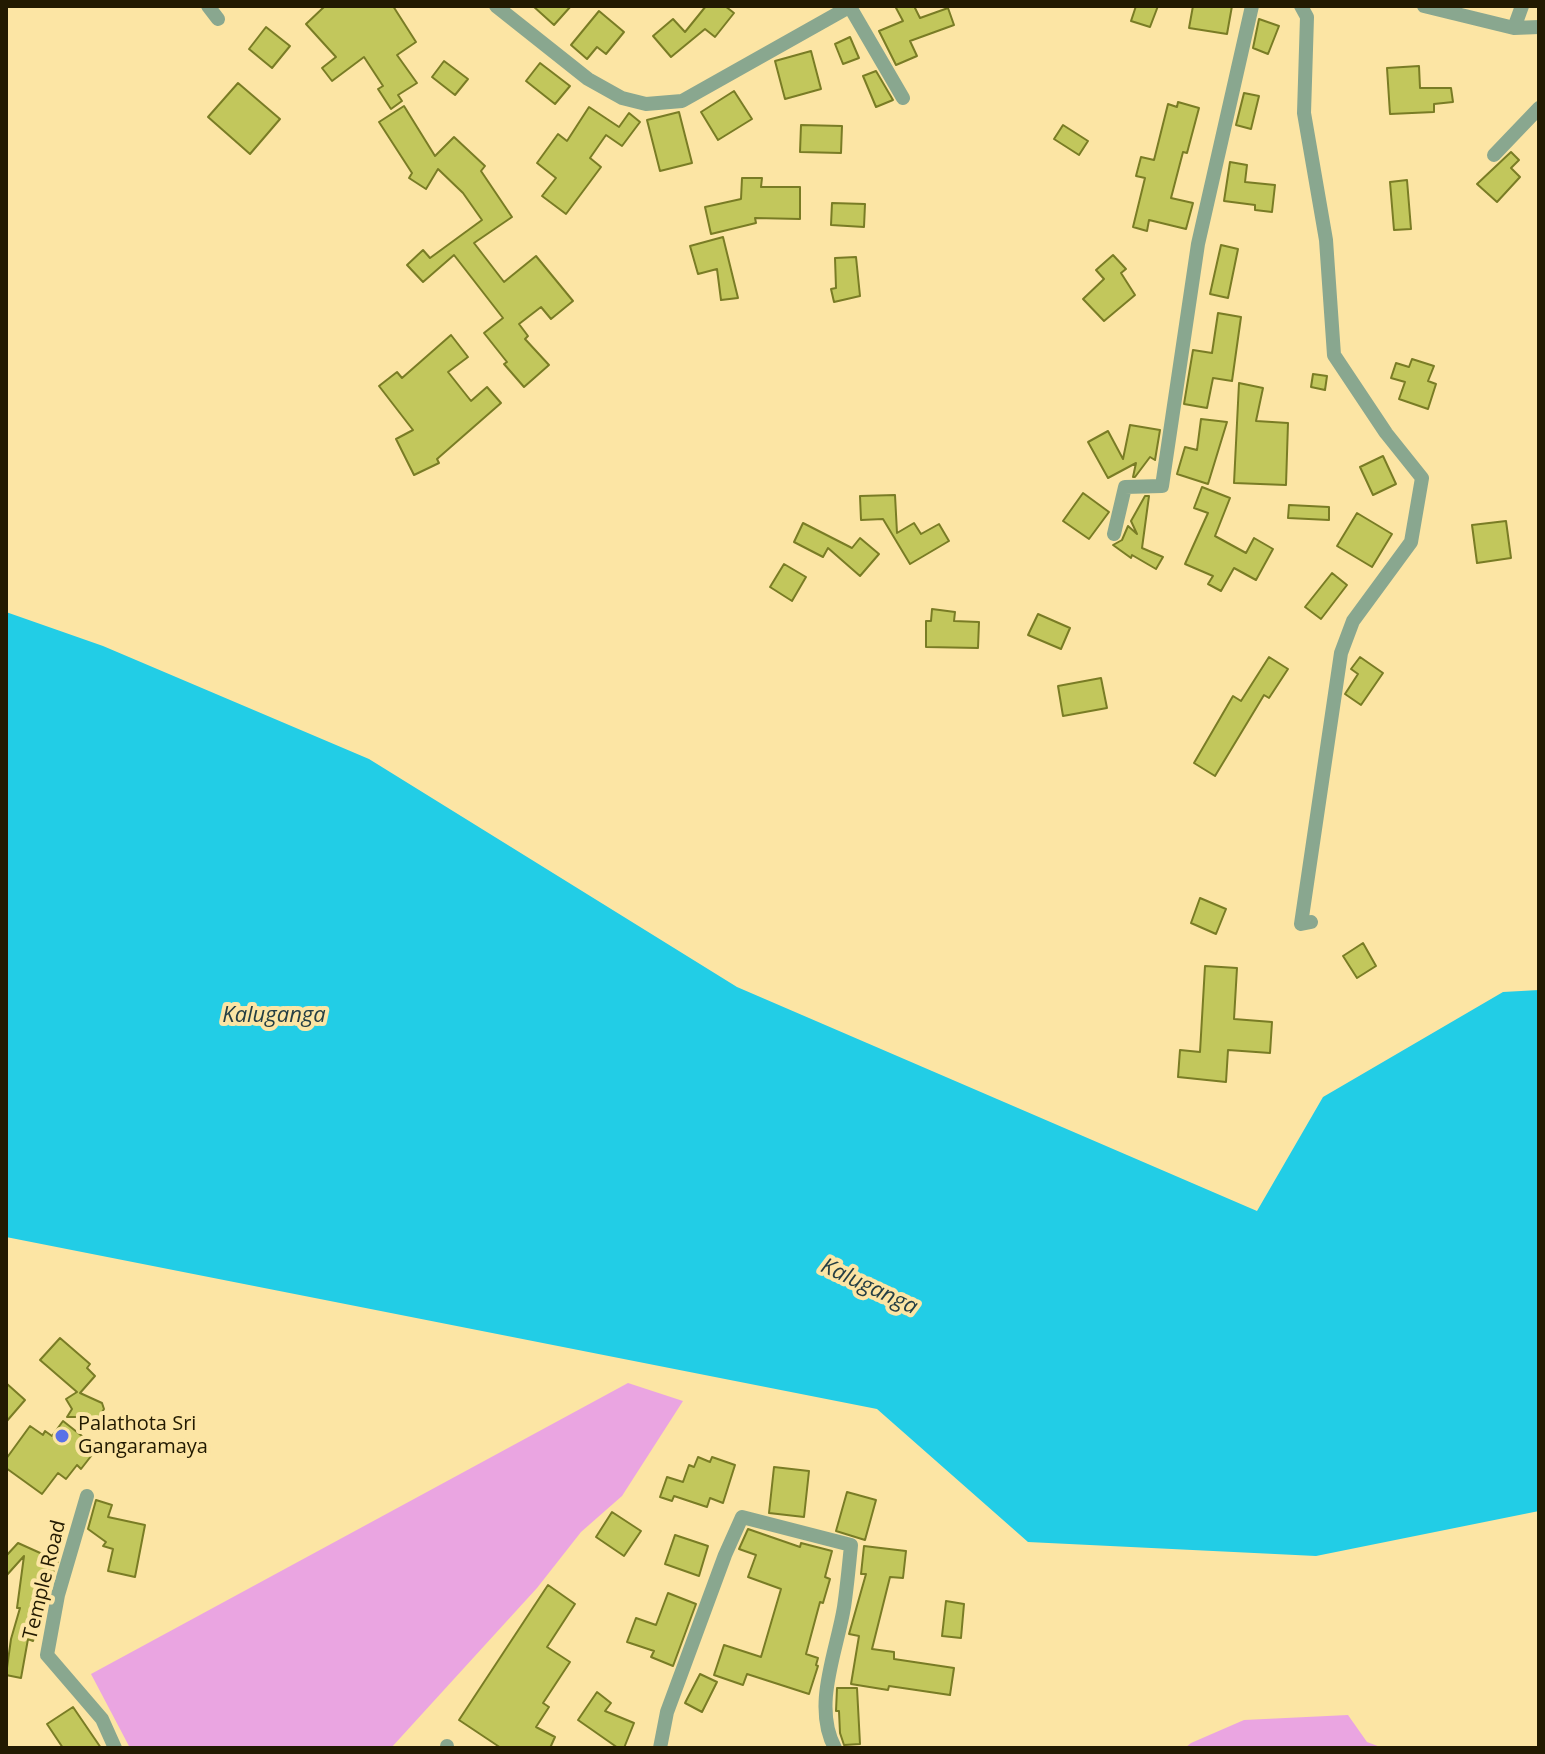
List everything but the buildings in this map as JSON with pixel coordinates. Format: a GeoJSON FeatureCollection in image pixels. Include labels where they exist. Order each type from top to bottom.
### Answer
{"type":"FeatureCollection","features":[{"type":"Feature","properties":{"kind":"street"},"geometry":{"type":"LineString","coordinates":[[208,6],[218,19]]}},
{"type":"Feature","properties":{"kind":"street"},"geometry":{"type":"LineString","coordinates":[[496,6],[588,79],[622,98],[646,104],[682,101],[850,6],[903,98]]}},
{"type":"Feature","properties":{"kind":"street"},"geometry":{"type":"LineString","coordinates":[[1114,534],[1125,487],[1162,486],[1198,244],[1252,6]]}},
{"type":"Feature","properties":{"kind":"street"},"geometry":{"type":"LineString","coordinates":[[1301,6],[1307,17],[1304,113],[1326,240],[1334,355],[1386,433],[1422,478],[1411,542],[1353,621],[1341,653],[1301,924],[1311,922]]}},
{"type":"Feature","properties":{"kind":"street"},"geometry":{"type":"LineString","coordinates":[[1424,6],[1514,28],[1539,27]]}},
{"type":"Feature","properties":{"kind":"street"},"geometry":{"type":"LineString","coordinates":[[1514,28],[1522,6]]}},
{"type":"Feature","properties":{"kind":"street"},"geometry":{"type":"LineString","coordinates":[[1494,155],[1539,108]]}},
{"type":"Feature","properties":{"kind":"street","name":"Temple Road"},"geometry":{"type":"LineString","coordinates":[[87,1496],[58,1595],[47,1655],[102,1719],[115,1748]]}},
{"type":"Feature","properties":{"kind":"street"},"geometry":{"type":"LineString","coordinates":[[660,1748],[667,1712],[742,1517],[851,1545],[844,1607],[825,1710],[829,1737],[835,1748]]}},
{"type":"Feature","properties":{"kind":"shaded area"},"geometry":{"type":"Polygon","coordinates":[[[628,1383],[683,1401],[622,1496],[581,1532],[537,1588],[391,1748],[130,1748],[91,1674],[628,1383]]]}},
{"type":"Feature","properties":{"kind":"shaded area"},"geometry":{"type":"Polygon","coordinates":[[[1348,1715],[1367,1742],[1383,1748],[1185,1748],[1244,1720],[1348,1715]]]}},
{"type":"Feature","properties":{"kind":"water","name":"Kaluganga"},"geometry":{"type":"Polygon","coordinates":[[[6,612],[103,646],[369,759],[737,987],[1257,1211],[1323,1097],[1503,992],[1539,990],[1539,1511],[1316,1556],[1028,1542],[877,1409],[6,1237],[6,612]]]}},
{"type":"Feature","properties":{"kind":"place","name":"Palathota Sri Gangaramaya"},"geometry":{"type":"Point","coordinates":[62,1436]}}]}
